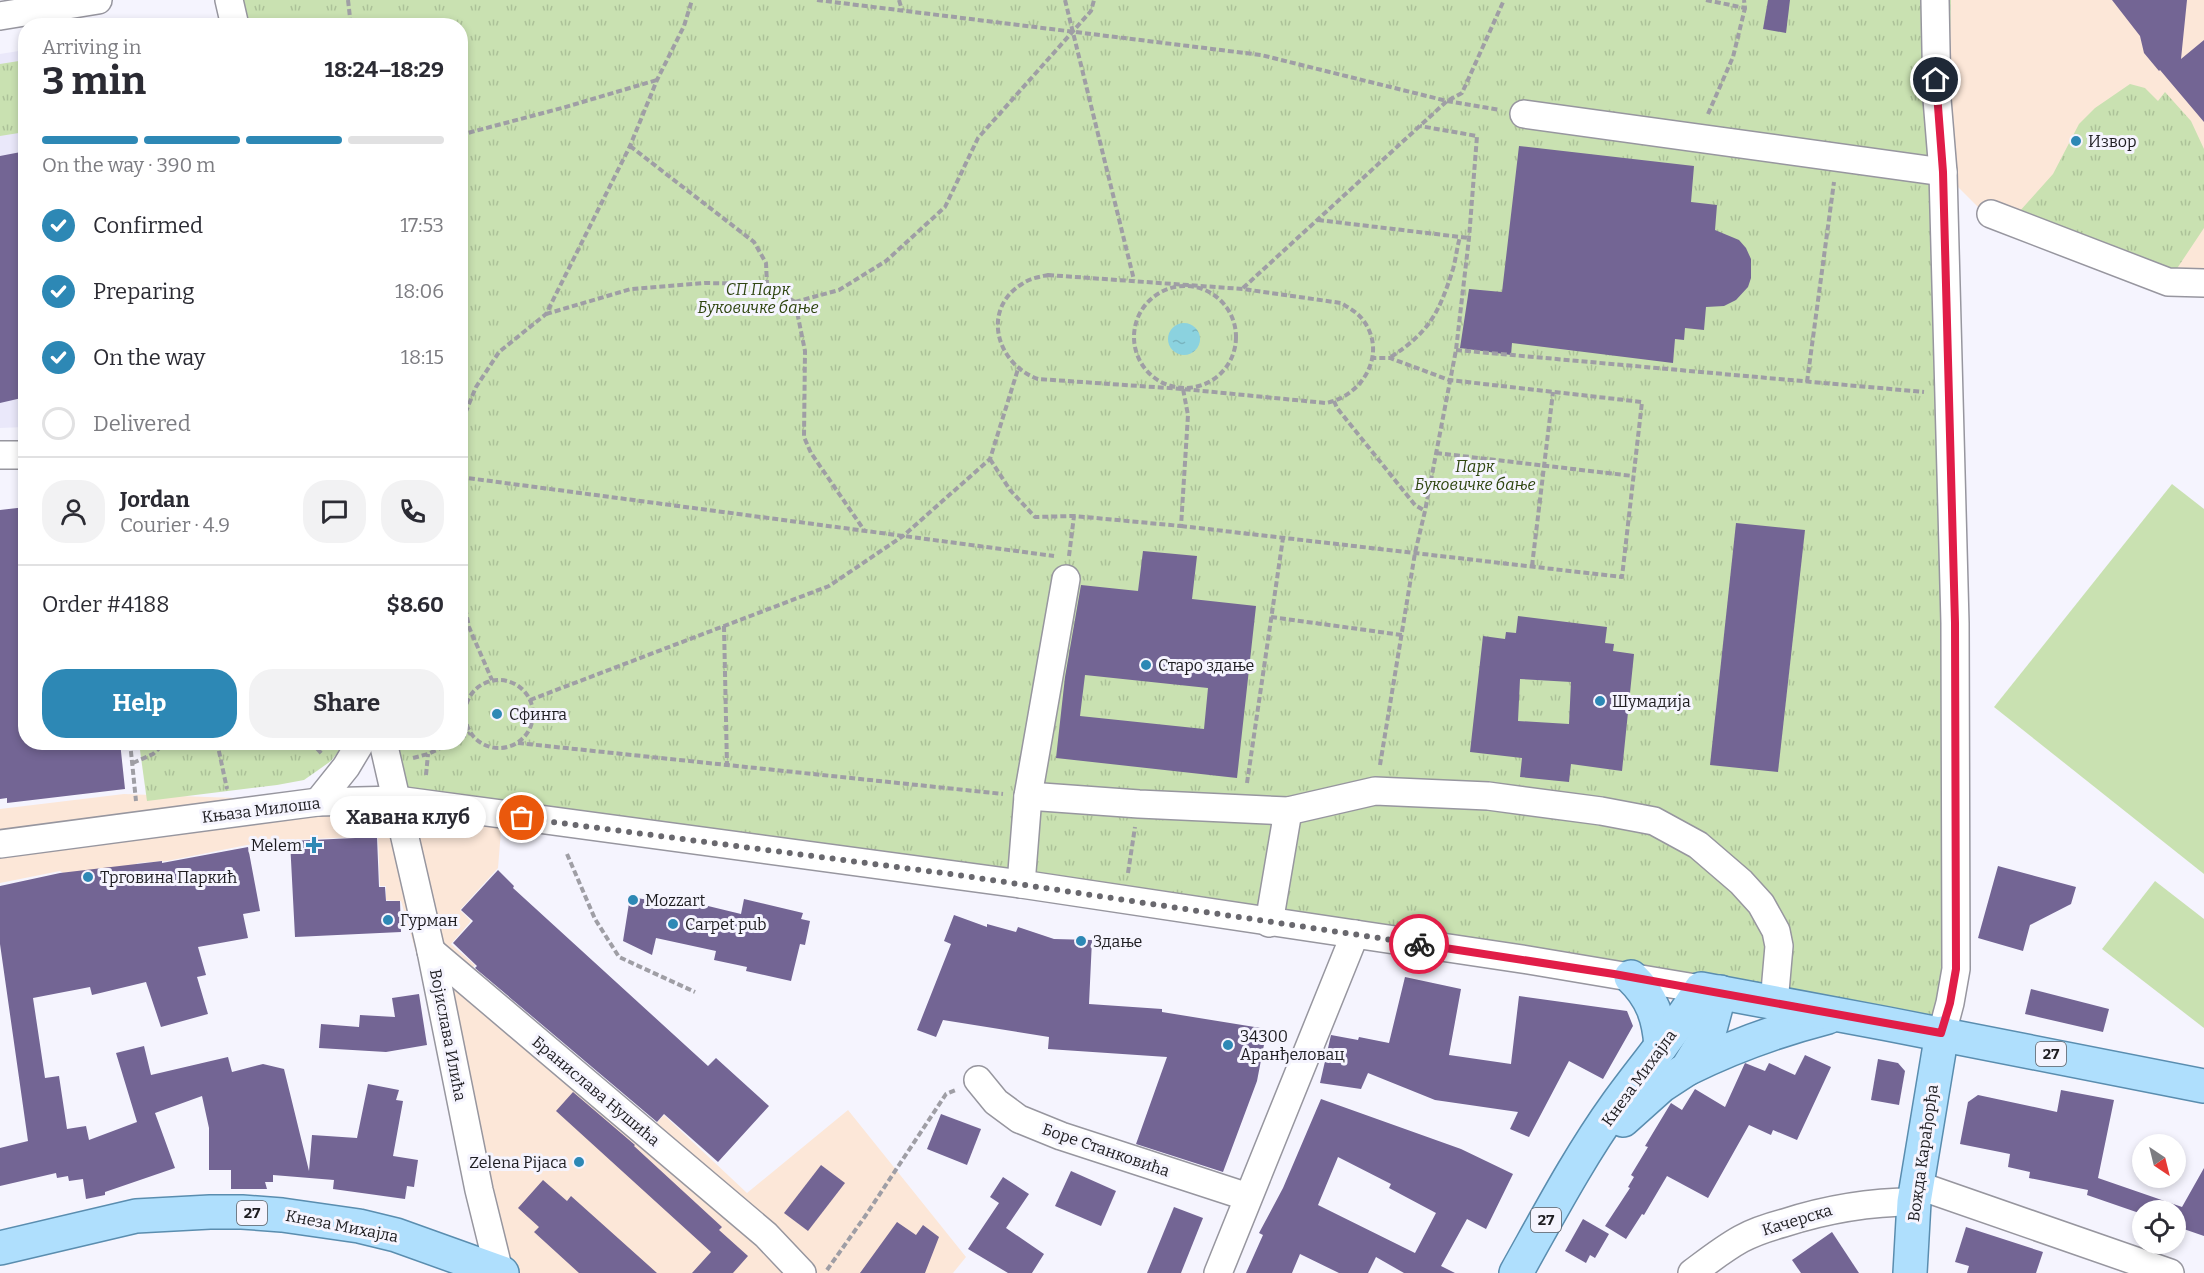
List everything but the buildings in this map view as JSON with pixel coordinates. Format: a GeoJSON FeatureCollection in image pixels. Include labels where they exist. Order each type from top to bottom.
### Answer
{"type":"FeatureCollection","features":[{"type":"Feature","properties":{"kind":"main road"},"geometry":{"type":"LineString","coordinates":[[1631,977],[1643,988],[1656,1011],[1661,1046]]}},
{"type":"Feature","properties":{"kind":"main road"},"geometry":{"type":"LineString","coordinates":[[1710,991],[1836,1015]]}},
{"type":"Feature","properties":{"kind":"main road","name":"Кнеза Михајла"},"geometry":{"type":"LineString","coordinates":[[1516,1273],[1576,1166],[1616,1105],[1685,1015],[1710,991]]}},
{"type":"Feature","properties":{"kind":"main road","name":"Кнеза Михајла"},"geometry":{"type":"LineString","coordinates":[[1576,1166],[1634,1109],[1687,1069],[1709,1032],[1710,991]]}},
{"type":"Feature","properties":{"kind":"main road","name":"27"},"geometry":{"type":"LineString","coordinates":[[1687,1069],[1726,1050],[1779,1030],[1836,1015],[1882,1021],[2204,1086]]}},
{"type":"Feature","properties":{"kind":"main road","name":"Вожда Карађорђа"},"geometry":{"type":"LineString","coordinates":[[1910,1273],[1916,1193],[1941,1033]]}},
{"type":"Feature","properties":{"kind":"main road","name":"Кнеза Михајла"},"geometry":{"type":"LineString","coordinates":[[0,1248],[136,1216],[242,1212],[359,1226],[396,1235],[501,1272]]}},
{"type":"Feature","properties":{"kind":"street"},"geometry":{"type":"LineString","coordinates":[[0,16],[98,0]]}},
{"type":"Feature","properties":{"kind":"street"},"geometry":{"type":"LineString","coordinates":[[229,0],[233,18]]}},
{"type":"Feature","properties":{"kind":"street"},"geometry":{"type":"LineString","coordinates":[[1935,0],[1937,99],[1943,172],[1955,623],[1957,941],[1955,979],[1941,1033]]}},
{"type":"Feature","properties":{"kind":"street"},"geometry":{"type":"LineString","coordinates":[[1524,114],[1943,172]]}},
{"type":"Feature","properties":{"kind":"street"},"geometry":{"type":"LineString","coordinates":[[1990,214],[2168,282],[2204,283]]}},
{"type":"Feature","properties":{"kind":"street"},"geometry":{"type":"LineString","coordinates":[[0,455],[18,455]]}},
{"type":"Feature","properties":{"kind":"street"},"geometry":{"type":"LineString","coordinates":[[1022,884],[1028,796],[1064,565]]}},
{"type":"Feature","properties":{"kind":"street"},"geometry":{"type":"LineString","coordinates":[[318,802],[346,767],[356,750]]}},
{"type":"Feature","properties":{"kind":"street","name":"Војислава Илића"},"geometry":{"type":"LineString","coordinates":[[385,750],[431,951],[479,1190],[501,1272]]}},
{"type":"Feature","properties":{"kind":"street"},"geometry":{"type":"LineString","coordinates":[[1028,796],[1288,811],[1375,791],[1488,796],[1601,811],[1654,821],[1698,845],[1742,882],[1761,904],[1776,931],[1779,946],[1774,1003]]}},
{"type":"Feature","properties":{"kind":"street","name":"Књаза Милоша"},"geometry":{"type":"LineString","coordinates":[[0,844],[318,802],[397,800],[1022,884],[1710,991]]}},
{"type":"Feature","properties":{"kind":"street"},"geometry":{"type":"LineString","coordinates":[[1269,923],[1288,811]]}},
{"type":"Feature","properties":{"kind":"street"},"geometry":{"type":"LineString","coordinates":[[1218,1273],[1355,934]]}},
{"type":"Feature","properties":{"kind":"street","name":"Бранислава Нушића"},"geometry":{"type":"LineString","coordinates":[[431,951],[760,1230],[802,1273]]}},
{"type":"Feature","properties":{"kind":"street","name":"Боре Станковића"},"geometry":{"type":"LineString","coordinates":[[978,1080],[996,1102],[1019,1119],[1061,1136],[1248,1197]]}},
{"type":"Feature","properties":{"kind":"street","name":"Качерска"},"geometry":{"type":"LineString","coordinates":[[1692,1273],[1719,1252],[1743,1238],[1786,1222],[1826,1210],[1882,1202],[1916,1193],[2170,1273]]}},
{"type":"Feature","properties":{"kind":"path"},"geometry":{"type":"LineString","coordinates":[[348,0],[350,18]]}},
{"type":"Feature","properties":{"kind":"path"},"geometry":{"type":"LineString","coordinates":[[546,314],[630,146],[657,80],[684,26],[692,0]]}},
{"type":"Feature","properties":{"kind":"path"},"geometry":{"type":"LineString","coordinates":[[817,0],[1261,55],[1447,101],[1524,114]]}},
{"type":"Feature","properties":{"kind":"path"},"geometry":{"type":"LineString","coordinates":[[899,0],[902,10]]}},
{"type":"Feature","properties":{"kind":"path"},"geometry":{"type":"LineString","coordinates":[[1065,0],[1134,280]]}},
{"type":"Feature","properties":{"kind":"path"},"geometry":{"type":"LineString","coordinates":[[795,302],[839,290],[886,261],[945,207],[978,138],[1091,11],[1094,0]]}},
{"type":"Feature","properties":{"kind":"path"},"geometry":{"type":"LineString","coordinates":[[1243,289],[1447,101],[1462,93],[1504,0]]}},
{"type":"Feature","properties":{"kind":"path"},"geometry":{"type":"LineString","coordinates":[[1706,0],[1745,8]]}},
{"type":"Feature","properties":{"kind":"path"},"geometry":{"type":"LineString","coordinates":[[1698,139],[1733,57],[1745,8],[1744,0]]}},
{"type":"Feature","properties":{"kind":"path"},"geometry":{"type":"LineString","coordinates":[[468,133],[657,80]]}},
{"type":"Feature","properties":{"kind":"path"},"geometry":{"type":"LineString","coordinates":[[1375,791],[1415,553],[1456,350],[1469,238],[1477,136],[1420,126]]}},
{"type":"Feature","properties":{"kind":"path"},"geometry":{"type":"LineString","coordinates":[[630,146],[754,243],[766,263],[767,284]]}},
{"type":"Feature","properties":{"kind":"path"},"geometry":{"type":"LineString","coordinates":[[1807,382],[1838,158]]}},
{"type":"Feature","properties":{"kind":"path"},"geometry":{"type":"LineString","coordinates":[[1317,220],[1469,238]]}},
{"type":"Feature","properties":{"kind":"path"},"geometry":{"type":"LineString","coordinates":[[1390,358],[1413,342],[1434,318],[1453,267],[1460,237]]}},
{"type":"Feature","properties":{"kind":"path"},"geometry":{"type":"LineString","coordinates":[[1048,275],[1134,280],[1243,289],[1341,303],[1354,310],[1364,321],[1371,335],[1373,357],[1364,380],[1354,391],[1334,401],[1311,402],[1184,389],[1038,379],[1018,369],[1003,350],[998,336],[998,321],[1002,306],[1021,284],[1048,275]]}},
{"type":"Feature","properties":{"kind":"path"},"geometry":{"type":"LineString","coordinates":[[468,405],[476,387],[499,352],[546,314],[631,289],[705,283],[767,284],[795,302],[805,351],[804,437],[811,453],[864,530]]}},
{"type":"Feature","properties":{"kind":"path"},"geometry":{"type":"LineString","coordinates":[[1186,286],[1206,290],[1222,302],[1233,319],[1237,338],[1232,358],[1220,375],[1203,386],[1184,389],[1164,385],[1147,373],[1137,356],[1133,337],[1137,317],[1149,300],[1166,290],[1186,286]]}},
{"type":"Feature","properties":{"kind":"path"},"geometry":{"type":"LineString","coordinates":[[1456,350],[1949,394]]}},
{"type":"Feature","properties":{"kind":"path"},"geometry":{"type":"LineString","coordinates":[[990,459],[1010,490],[1035,517],[1074,516],[1181,526],[1622,577],[1642,402],[1449,380],[1390,358],[1373,357]]}},
{"type":"Feature","properties":{"kind":"path"},"geometry":{"type":"LineString","coordinates":[[531,700],[829,586],[903,536],[990,459],[1018,369]]}},
{"type":"Feature","properties":{"kind":"path"},"geometry":{"type":"LineString","coordinates":[[1181,526],[1188,415],[1184,389]]}},
{"type":"Feature","properties":{"kind":"path"},"geometry":{"type":"LineString","coordinates":[[1532,566],[1553,392]]}},
{"type":"Feature","properties":{"kind":"path"},"geometry":{"type":"LineString","coordinates":[[1334,401],[1337,408],[1415,505],[1425,511]]}},
{"type":"Feature","properties":{"kind":"path"},"geometry":{"type":"LineString","coordinates":[[1436,453],[1633,476]]}},
{"type":"Feature","properties":{"kind":"path"},"geometry":{"type":"LineString","coordinates":[[468,479],[864,530],[1064,565],[1074,516]]}},
{"type":"Feature","properties":{"kind":"path"},"geometry":{"type":"LineString","coordinates":[[1243,809],[1283,537]]}},
{"type":"Feature","properties":{"kind":"path"},"geometry":{"type":"LineString","coordinates":[[1271,617],[1402,635]]}},
{"type":"Feature","properties":{"kind":"path"},"geometry":{"type":"LineString","coordinates":[[468,622],[492,680]]}},
{"type":"Feature","properties":{"kind":"path"},"geometry":{"type":"LineString","coordinates":[[723,626],[727,766]]}},
{"type":"Feature","properties":{"kind":"path"},"geometry":{"type":"LineString","coordinates":[[468,699],[479,685],[492,680],[504,680],[515,683],[524,690],[531,700],[534,712],[527,734],[518,743],[506,748],[492,748],[480,743],[468,728]]}},
{"type":"Feature","properties":{"kind":"path"},"geometry":{"type":"LineString","coordinates":[[518,743],[1028,796]]}},
{"type":"Feature","properties":{"kind":"path"},"geometry":{"type":"LineString","coordinates":[[131,750],[136,802]]}},
{"type":"Feature","properties":{"kind":"path"},"geometry":{"type":"LineString","coordinates":[[133,763],[157,750]]}},
{"type":"Feature","properties":{"kind":"path"},"geometry":{"type":"LineString","coordinates":[[218,750],[230,814]]}},
{"type":"Feature","properties":{"kind":"path"},"geometry":{"type":"LineString","coordinates":[[319,750],[331,761]]}},
{"type":"Feature","properties":{"kind":"path"},"geometry":{"type":"LineString","coordinates":[[407,760],[436,750]]}},
{"type":"Feature","properties":{"kind":"path"},"geometry":{"type":"LineString","coordinates":[[426,775],[428,754]]}},
{"type":"Feature","properties":{"kind":"path"},"geometry":{"type":"LineString","coordinates":[[1127,880],[1132,849]]}},
{"type":"Feature","properties":{"kind":"path"},"geometry":{"type":"LineString","coordinates":[[567,854],[595,920],[619,957],[694,992]]}},
{"type":"Feature","properties":{"kind":"path"},"geometry":{"type":"LineString","coordinates":[[824,1273],[872,1206],[946,1094],[978,1080]]}},
{"type":"Feature","properties":{"kind":"shaded area","name":"Извор"},"geometry":{"type":"Polygon","coordinates":[[[1951,0],[2204,0],[2204,283],[1986,215],[1943,172],[1951,0]]]}},
{"type":"Feature","properties":{"kind":"shaded area"},"geometry":{"type":"Polygon","coordinates":[[[18,51],[18,427],[0,428],[0,54],[18,51]]]}},
{"type":"Feature","properties":{"kind":"shaded area"},"geometry":{"type":"Polygon","coordinates":[[[124,794],[375,803],[502,818],[498,868],[460,910],[471,921],[451,944],[475,965],[470,971],[648,1132],[664,1115],[747,1193],[848,1110],[966,1257],[953,1273],[519,1273],[487,1257],[441,1038],[401,901],[386,900],[386,886],[380,886],[378,836],[290,840],[247,845],[167,861],[137,863],[136,867],[63,873],[60,871],[0,883],[0,809],[124,794]]]}},
{"type":"Feature","properties":{"kind":"green space","name":"Парк Буковичке бање"},"geometry":{"type":"Polygon","coordinates":[[[229,0],[1951,0],[1952,111],[1943,172],[1956,969],[1942,1033],[397,800],[385,750],[468,750],[468,18],[233,18],[229,0]]]}},
{"type":"Feature","properties":{"kind":"green space"},"geometry":{"type":"Polygon","coordinates":[[[18,61],[18,133],[0,136],[0,64],[18,61]]]}},
{"type":"Feature","properties":{"kind":"green space"},"geometry":{"type":"Polygon","coordinates":[[[2130,84],[2145,88],[2158,101],[2165,92],[2191,121],[2204,149],[2204,228],[2168,282],[2010,222],[2053,174],[2079,124],[2095,108],[2130,84]]]}},
{"type":"Feature","properties":{"kind":"green space"},"geometry":{"type":"Polygon","coordinates":[[[2172,484],[2204,509],[2204,874],[1994,707],[2172,484]]]}},
{"type":"Feature","properties":{"kind":"green space"},"geometry":{"type":"Polygon","coordinates":[[[140,750],[340,750],[331,761],[304,780],[147,801],[140,750]]]}},
{"type":"Feature","properties":{"kind":"green space"},"geometry":{"type":"Polygon","coordinates":[[[2155,881],[2204,919],[2204,1028],[2102,949],[2155,881]]]}},
{"type":"Feature","properties":{"kind":"water"},"geometry":{"type":"Polygon","coordinates":[[[1184,323],[1195,328],[1200,339],[1195,350],[1184,355],[1173,350],[1168,339],[1173,328],[1184,323]]]}},
{"type":"Feature","properties":{"kind":"way so far"},"geometry":{"type":"LineString","coordinates":[[522,818],[958,875],[1419,944]]}},
{"type":"Feature","properties":{"kind":"place","name":"Извор"},"geometry":{"type":"Point","coordinates":[2076,141]}},
{"type":"Feature","properties":{"kind":"place","name":"Старо здање"},"geometry":{"type":"Point","coordinates":[1146,665]}},
{"type":"Feature","properties":{"kind":"place","name":"Шумадија"},"geometry":{"type":"Point","coordinates":[1600,701]}},
{"type":"Feature","properties":{"kind":"place","name":"Сфинга"},"geometry":{"type":"Point","coordinates":[497,714]}},
{"type":"Feature","properties":{"kind":"place","name":"Хавана клуб"},"geometry":{"type":"Point","coordinates":[522,818]}},
{"type":"Feature","properties":{"kind":"place","name":"Melem"},"geometry":{"type":"Point","coordinates":[314,845]}},
{"type":"Feature","properties":{"kind":"place","name":"Трговина Паркић"},"geometry":{"type":"Point","coordinates":[88,877]}},
{"type":"Feature","properties":{"kind":"place","name":"Mozzart"},"geometry":{"type":"Point","coordinates":[633,900]}},
{"type":"Feature","properties":{"kind":"place","name":"Гурман"},"geometry":{"type":"Point","coordinates":[388,920]}},
{"type":"Feature","properties":{"kind":"place","name":"Carpet pub"},"geometry":{"type":"Point","coordinates":[673,924]}},
{"type":"Feature","properties":{"kind":"place","name":"Здање"},"geometry":{"type":"Point","coordinates":[1081,941]}},
{"type":"Feature","properties":{"kind":"place","name":"34300 Аранђеловац"},"geometry":{"type":"Point","coordinates":[1228,1045]}},
{"type":"Feature","properties":{"kind":"place","name":"Zelena Pijaca"},"geometry":{"type":"Point","coordinates":[579,1162]}},
{"type":"Feature","properties":{"kind":"route"},"geometry":{"type":"LineString","coordinates":[[1419,944],[1614,974],[1941,1033],[1950,1003],[1956,969],[1957,941],[1955,646],[1943,172],[1936,80]]}},
{"type":"Feature","properties":{"kind":"park label","name":"СП Парк Буковичке бање"},"geometry":{"type":"Point","coordinates":[758,298]}}]}
